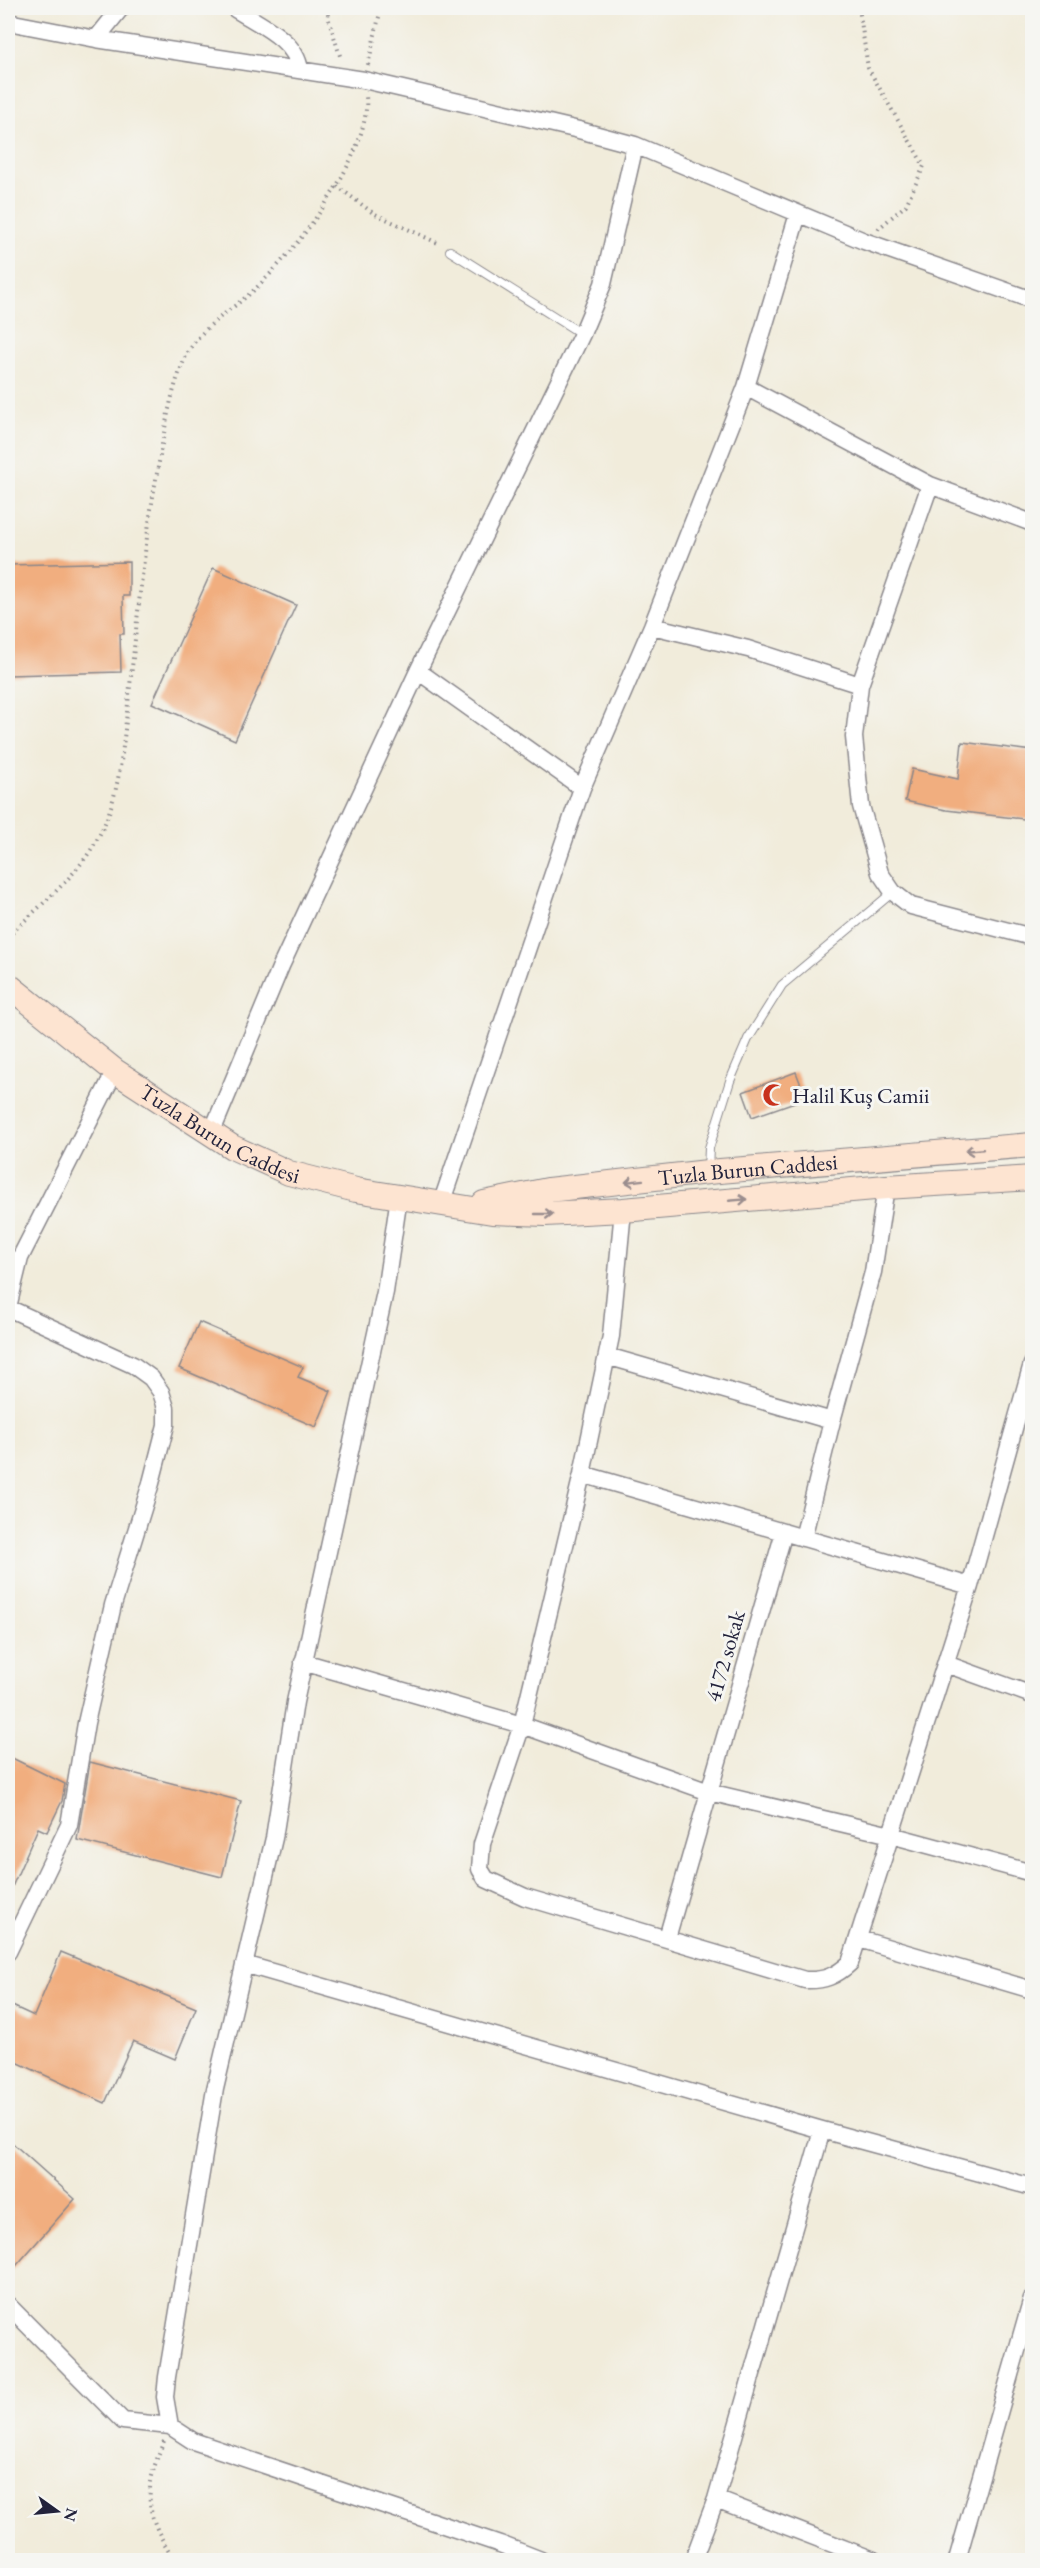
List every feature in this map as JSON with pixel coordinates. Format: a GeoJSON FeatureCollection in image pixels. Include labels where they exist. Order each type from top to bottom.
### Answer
{"type":"FeatureCollection","features":[{"type":"Feature","properties":{"kind":"main road","name":"Tuzla Burun Caddesi"},"geometry":{"type":"LineString","coordinates":[[8,985],[115,1071],[211,1134],[250,1156],[289,1173],[356,1191],[465,1208],[545,1214],[1032,1178]]}},
{"type":"Feature","properties":{"kind":"main road","name":"Tuzla Burun Caddesi"},"geometry":{"type":"LineString","coordinates":[[465,1208],[548,1190],[708,1172],[1032,1145]]}},
{"type":"Feature","properties":{"kind":"street"},"geometry":{"type":"LineString","coordinates":[[96,39],[121,8]]}},
{"type":"Feature","properties":{"kind":"street"},"geometry":{"type":"LineString","coordinates":[[234,8],[286,43],[296,55],[300,70]]}},
{"type":"Feature","properties":{"kind":"street"},"geometry":{"type":"LineString","coordinates":[[8,22],[96,39],[364,80],[543,121],[635,145],[864,241],[1032,300]]}},
{"type":"Feature","properties":{"kind":"street"},"geometry":{"type":"LineString","coordinates":[[211,1134],[281,966],[418,671],[582,334],[603,284],[635,145]]}},
{"type":"Feature","properties":{"kind":"street"},"geometry":{"type":"LineString","coordinates":[[441,1204],[582,788],[652,627],[746,387],[798,214]]}},
{"type":"Feature","properties":{"kind":"street"},"geometry":{"type":"LineString","coordinates":[[746,387],[930,485],[1032,523]]}},
{"type":"Feature","properties":{"kind":"street"},"geometry":{"type":"LineString","coordinates":[[930,485],[860,685],[854,737],[861,806],[880,873],[893,892],[911,906],[1032,937]]}},
{"type":"Feature","properties":{"kind":"street"},"geometry":{"type":"LineString","coordinates":[[652,627],[748,649],[860,685]]}},
{"type":"Feature","properties":{"kind":"street"},"geometry":{"type":"LineString","coordinates":[[418,671],[582,788]]}},
{"type":"Feature","properties":{"kind":"street"},"geometry":{"type":"LineString","coordinates":[[8,1952],[69,1825],[86,1724],[112,1605],[151,1483],[166,1425],[166,1408],[161,1392],[151,1378],[133,1365],[8,1308],[14,1256],[115,1071]]}},
{"type":"Feature","properties":{"kind":"street"},"geometry":{"type":"LineString","coordinates":[[803,1538],[873,1272],[886,1187]]}},
{"type":"Feature","properties":{"kind":"street"},"geometry":{"type":"LineString","coordinates":[[170,2426],[165,2397],[167,2377],[215,2089],[273,1838],[303,1662],[385,1292],[399,1197]]}},
{"type":"Feature","properties":{"kind":"street"},"geometry":{"type":"LineString","coordinates":[[623,1210],[607,1356],[582,1474],[522,1725],[482,1844],[480,1869],[486,1879],[525,1897],[805,1980],[819,1981],[840,1972],[850,1963],[970,1586],[1032,1364]]}},
{"type":"Feature","properties":{"kind":"street"},"geometry":{"type":"LineString","coordinates":[[607,1356],[832,1421]]}},
{"type":"Feature","properties":{"kind":"street"},"geometry":{"type":"LineString","coordinates":[[582,1474],[970,1586]]}},
{"type":"Feature","properties":{"kind":"street","name":"4172 sokak"},"geometry":{"type":"LineString","coordinates":[[667,1938],[784,1532]]}},
{"type":"Feature","properties":{"kind":"street"},"geometry":{"type":"LineString","coordinates":[[303,1662],[522,1725],[709,1792],[891,1835],[1032,1873]]}},
{"type":"Feature","properties":{"kind":"street"},"geometry":{"type":"LineString","coordinates":[[946,1664],[1032,1695]]}},
{"type":"Feature","properties":{"kind":"street"},"geometry":{"type":"LineString","coordinates":[[859,1939],[1032,1990]]}},
{"type":"Feature","properties":{"kind":"street"},"geometry":{"type":"LineString","coordinates":[[244,1964],[822,2130],[1032,2187]]}},
{"type":"Feature","properties":{"kind":"street"},"geometry":{"type":"LineString","coordinates":[[693,2560],[716,2499],[822,2130]]}},
{"type":"Feature","properties":{"kind":"street"},"geometry":{"type":"LineString","coordinates":[[957,2560],[1032,2298]]}},
{"type":"Feature","properties":{"kind":"street"},"geometry":{"type":"LineString","coordinates":[[8,2304],[123,2421],[170,2426],[193,2441],[500,2544],[541,2560]]}},
{"type":"Feature","properties":{"kind":"street"},"geometry":{"type":"LineString","coordinates":[[716,2499],[874,2560]]}},
{"type":"Feature","properties":{"kind":"lane"},"geometry":{"type":"LineString","coordinates":[[450,251],[582,334]]}},
{"type":"Feature","properties":{"kind":"lane"},"geometry":{"type":"LineString","coordinates":[[708,1172],[709,1148],[730,1081],[748,1040],[782,985],[893,892]]}},
{"type":"Feature","properties":{"kind":"path"},"geometry":{"type":"LineString","coordinates":[[328,8],[328,17],[338,55],[348,69],[364,80]]}},
{"type":"Feature","properties":{"kind":"path"},"geometry":{"type":"LineString","coordinates":[[8,937],[77,869],[96,842],[116,793],[153,494],[165,428],[186,356],[207,327],[252,292],[271,273],[337,186],[365,124],[367,107],[364,80],[381,8]]}},
{"type":"Feature","properties":{"kind":"path"},"geometry":{"type":"LineString","coordinates":[[859,8],[868,68],[924,166],[906,205],[864,241]]}},
{"type":"Feature","properties":{"kind":"path"},"geometry":{"type":"LineString","coordinates":[[337,186],[374,213],[420,233],[450,251]]}},
{"type":"Feature","properties":{"kind":"path"},"geometry":{"type":"LineString","coordinates":[[170,2426],[158,2454],[149,2501],[151,2519],[158,2536],[175,2560]]}},
{"type":"Feature","properties":{"kind":"building"},"geometry":{"type":"Polygon","coordinates":[[[129,562],[129,596],[123,596],[124,634],[120,634],[121,672],[8,675],[8,565],[129,562]]]}},
{"type":"Feature","properties":{"kind":"building"},"geometry":{"type":"Polygon","coordinates":[[[213,568],[296,605],[235,740],[152,703],[213,568]]]}},
{"type":"Feature","properties":{"kind":"building"},"geometry":{"type":"Polygon","coordinates":[[[962,742],[1032,751],[1032,820],[946,810],[905,801],[912,769],[958,779],[962,742]]]}},
{"type":"Feature","properties":{"kind":"building","name":"Halil Kuş Camii"},"geometry":{"type":"Polygon","coordinates":[[[796,1072],[806,1098],[752,1117],[743,1092],[796,1072]]]}},
{"type":"Feature","properties":{"kind":"building"},"geometry":{"type":"Polygon","coordinates":[[[199,1322],[303,1367],[298,1377],[331,1391],[316,1427],[179,1368],[199,1322]]]}},
{"type":"Feature","properties":{"kind":"building"},"geometry":{"type":"Polygon","coordinates":[[[8,1756],[65,1784],[62,1801],[47,1832],[38,1828],[8,1896],[8,1756]]]}},
{"type":"Feature","properties":{"kind":"building"},"geometry":{"type":"Polygon","coordinates":[[[90,1762],[241,1801],[222,1877],[77,1840],[90,1762]]]}},
{"type":"Feature","properties":{"kind":"building"},"geometry":{"type":"Polygon","coordinates":[[[61,1952],[196,2008],[175,2059],[133,2041],[105,2103],[8,2058],[8,2004],[34,2016],[61,1952]]]}},
{"type":"Feature","properties":{"kind":"building"},"geometry":{"type":"Polygon","coordinates":[[[8,2139],[75,2199],[8,2275],[8,2139]]]}},
{"type":"Feature","properties":{"kind":"place","name":"Halil Kuş Camii"},"geometry":{"type":"Point","coordinates":[774,1095]}}]}
